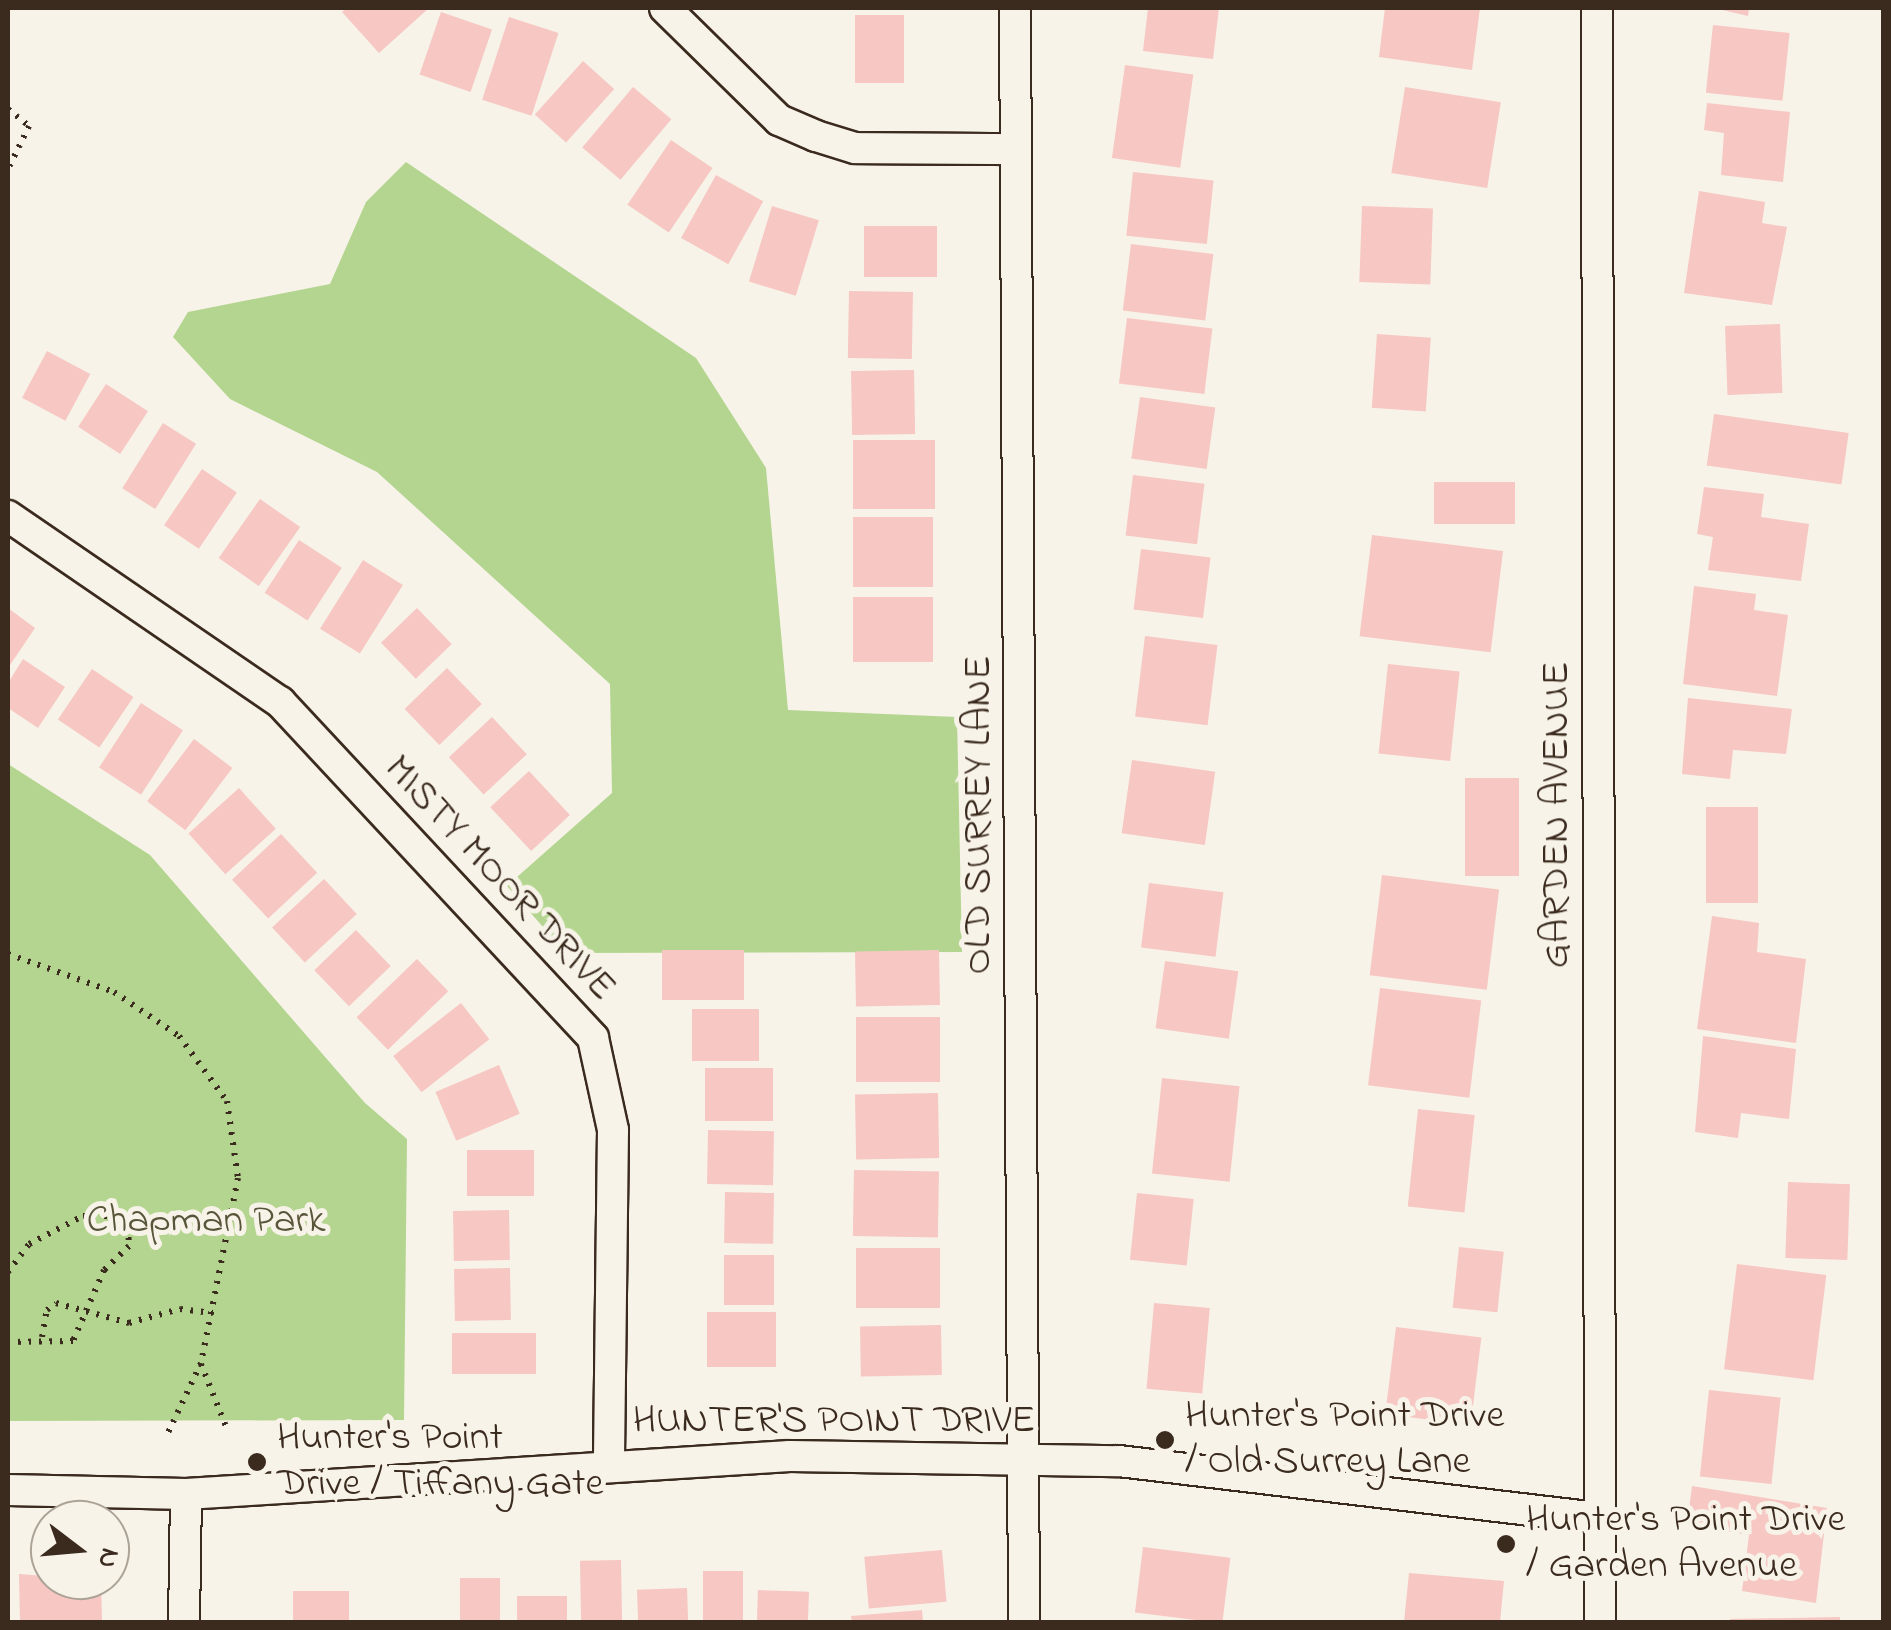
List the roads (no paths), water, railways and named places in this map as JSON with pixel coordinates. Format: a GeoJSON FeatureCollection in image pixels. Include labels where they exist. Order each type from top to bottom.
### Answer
{"type":"FeatureCollection","features":[{"type":"Feature","properties":{"kind":"street"},"geometry":{"type":"LineString","coordinates":[[665,8],[779,120],[816,136],[856,148],[1015,150]]}},
{"type":"Feature","properties":{"kind":"street","name":"OLD SURREY LANE"},"geometry":{"type":"LineString","coordinates":[[1015,8],[1024,1622]]}},
{"type":"Feature","properties":{"kind":"street","name":"GARDEN AVENUE"},"geometry":{"type":"LineString","coordinates":[[1598,8],[1600,1622]]}},
{"type":"Feature","properties":{"kind":"street","name":"MISTY MOOR DRIVE"},"geometry":{"type":"LineString","coordinates":[[8,516],[280,702],[593,1038],[613,1130],[609,1464]]}},
{"type":"Feature","properties":{"kind":"street","name":"HUNTER'S POINT DRIVE"},"geometry":{"type":"LineString","coordinates":[[8,1490],[186,1494],[609,1464],[790,1456],[1118,1461],[1599,1518]]}},
{"type":"Feature","properties":{"kind":"street"},"geometry":{"type":"LineString","coordinates":[[184,1622],[186,1494]]}},
{"type":"Feature","properties":{"kind":"place","name":"Hunter's Point Drive / Old Surrey Lane"},"geometry":{"type":"Point","coordinates":[1165,1440]}},
{"type":"Feature","properties":{"kind":"place","name":"Hunter's Point Drive / Tiffany Gate"},"geometry":{"type":"Point","coordinates":[257,1462]}},
{"type":"Feature","properties":{"kind":"place","name":"Hunter's Point Drive / Garden Avenue"},"geometry":{"type":"Point","coordinates":[1506,1544]}},
{"type":"Feature","properties":{"kind":"park label","name":"Chapman Park"},"geometry":{"type":"Point","coordinates":[206,1222]}}]}
